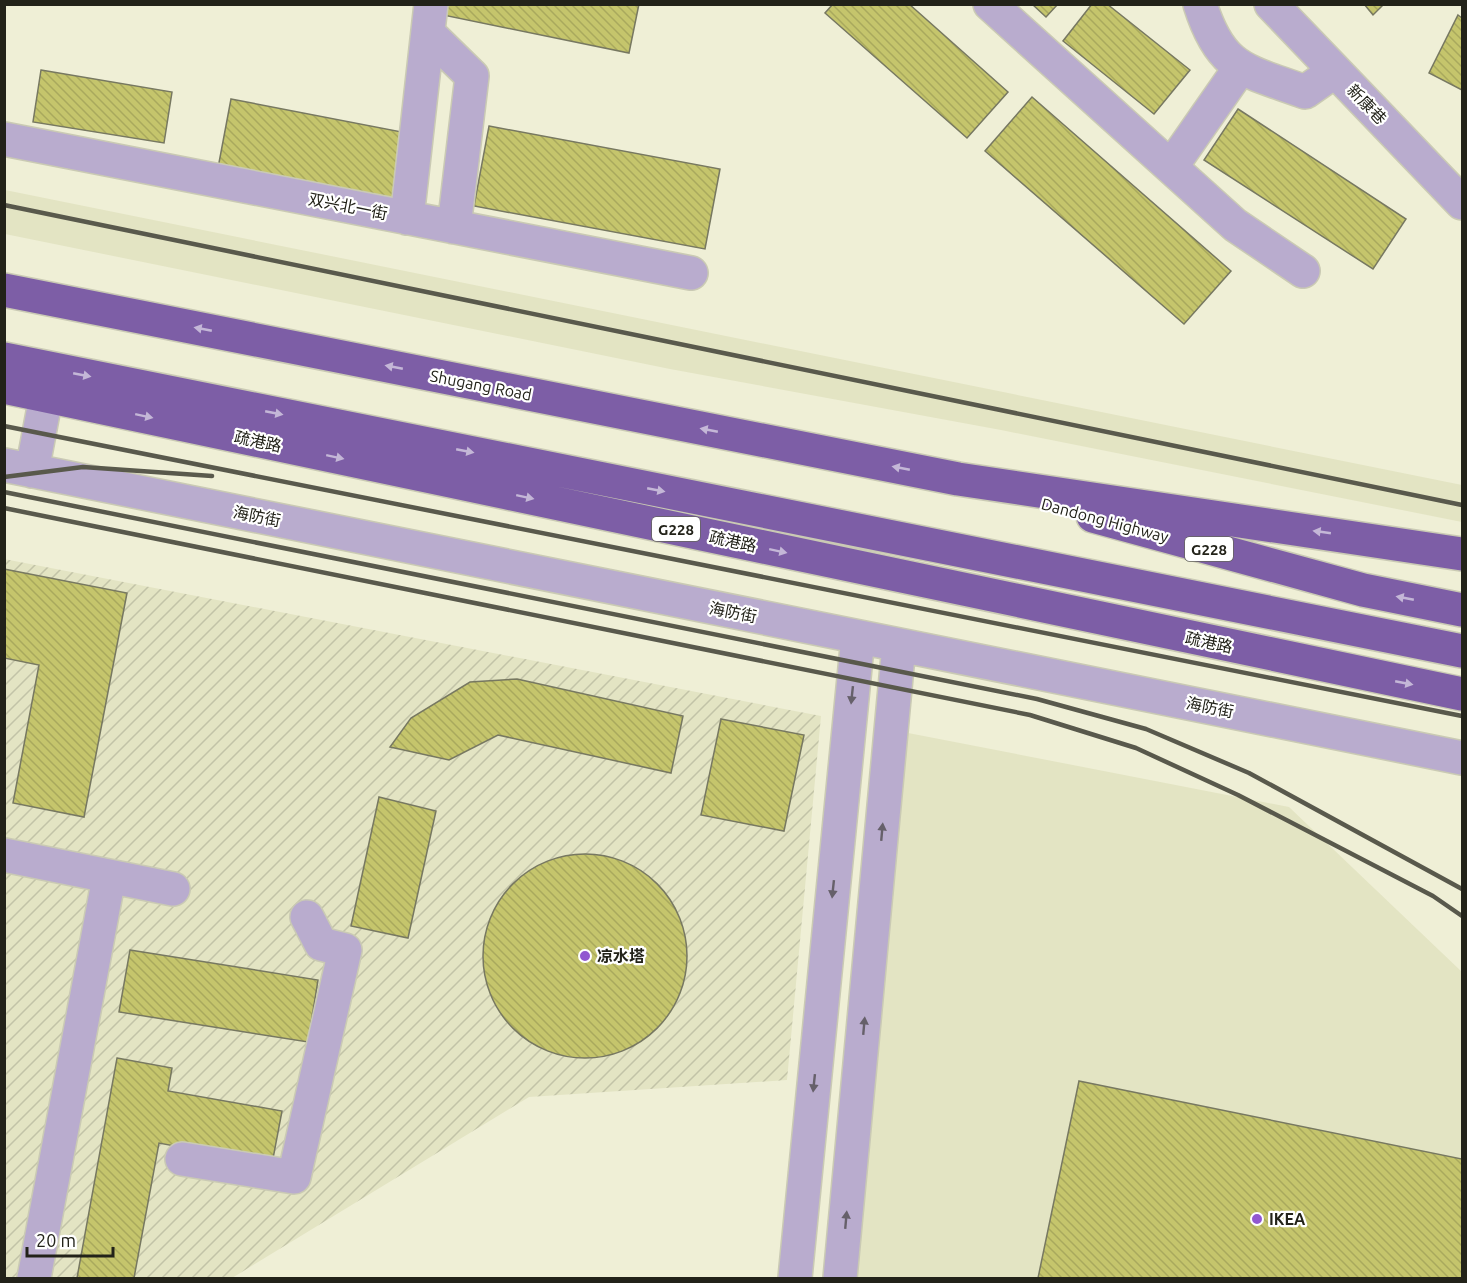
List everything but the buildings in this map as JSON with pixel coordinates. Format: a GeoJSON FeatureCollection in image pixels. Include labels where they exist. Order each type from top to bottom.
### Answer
{"type":"FeatureCollection","features":[{"type":"Feature","properties":{"kind":"highway","name":"Shugang Road"},"geometry":{"type":"LineString","coordinates":[[4,290],[958,479]]}},
{"type":"Feature","properties":{"kind":"highway","name":"疏港路"},"geometry":{"type":"LineString","coordinates":[[4,359],[49,382],[1347,671],[1462,694]]}},
{"type":"Feature","properties":{"kind":"highway","name":"疏港路"},"geometry":{"type":"LineString","coordinates":[[4,387],[49,382],[1462,651]]}},
{"type":"Feature","properties":{"kind":"highway"},"geometry":{"type":"LineString","coordinates":[[958,479],[1462,554]]}},
{"type":"Feature","properties":{"kind":"highway","name":"Dandong Highway"},"geometry":{"type":"LineString","coordinates":[[958,479],[1363,590],[1462,610]]}},
{"type":"Feature","properties":{"kind":"highway"},"geometry":{"type":"LineString","coordinates":[[1373,540],[1462,572]]}},
{"type":"Feature","properties":{"kind":"street"},"geometry":{"type":"LineString","coordinates":[[990,4],[1235,225],[1303,271]]}},
{"type":"Feature","properties":{"kind":"street"},"geometry":{"type":"LineString","coordinates":[[1200,4],[1209,34],[1224,54],[1240,68],[1305,92],[1335,71]]}},
{"type":"Feature","properties":{"kind":"street","name":"新康巷"},"geometry":{"type":"LineString","coordinates":[[1271,4],[1462,203]]}},
{"type":"Feature","properties":{"kind":"street"},"geometry":{"type":"LineString","coordinates":[[407,218],[430,19]]}},
{"type":"Feature","properties":{"kind":"street"},"geometry":{"type":"LineString","coordinates":[[430,19],[472,76],[454,227]]}},
{"type":"Feature","properties":{"kind":"street"},"geometry":{"type":"LineString","coordinates":[[1171,167],[1240,68]]}},
{"type":"Feature","properties":{"kind":"street","name":"双兴北一街"},"geometry":{"type":"LineString","coordinates":[[4,139],[691,273]]}},
{"type":"Feature","properties":{"kind":"street"},"geometry":{"type":"LineString","coordinates":[[1433,172],[1462,187]]}},
{"type":"Feature","properties":{"kind":"street"},"geometry":{"type":"LineString","coordinates":[[18,468],[49,382]]}},
{"type":"Feature","properties":{"kind":"street","name":"海防街"},"geometry":{"type":"LineString","coordinates":[[18,468],[1462,758]]}},
{"type":"Feature","properties":{"kind":"street"},"geometry":{"type":"LineString","coordinates":[[795,1278],[858,637]]}},
{"type":"Feature","properties":{"kind":"street"},"geometry":{"type":"LineString","coordinates":[[840,1278],[899,645]]}},
{"type":"Feature","properties":{"kind":"street"},"geometry":{"type":"LineString","coordinates":[[4,855],[173,889]]}},
{"type":"Feature","properties":{"kind":"street"},"geometry":{"type":"LineString","coordinates":[[34,1278],[109,876]]}},
{"type":"Feature","properties":{"kind":"street"},"geometry":{"type":"LineString","coordinates":[[182,1159],[294,1177],[345,950],[321,944],[307,917]]}},
{"type":"Feature","properties":{"kind":"shaded area"},"geometry":{"type":"Polygon","coordinates":[[[5,190],[1462,485],[1462,522],[1001,430],[670,369],[5,234],[5,190]]]}},
{"type":"Feature","properties":{"kind":"shaded area"},"geometry":{"type":"Polygon","coordinates":[[[4,559],[821,716],[787,1080],[529,1097],[232,1278],[5,1278],[4,559]]]}},
{"type":"Feature","properties":{"kind":"shaded area"},"geometry":{"type":"Polygon","coordinates":[[[903,732],[1289,807],[1462,972],[1462,1278],[829,1278],[903,732]]]}},
{"type":"Feature","properties":{"kind":"railway"},"geometry":{"type":"LineString","coordinates":[[4,205],[1462,505]]}},
{"type":"Feature","properties":{"kind":"railway"},"geometry":{"type":"LineString","coordinates":[[4,426],[1462,716]]}},
{"type":"Feature","properties":{"kind":"railway"},"geometry":{"type":"LineString","coordinates":[[4,477],[83,467],[212,476]]}},
{"type":"Feature","properties":{"kind":"railway"},"geometry":{"type":"LineString","coordinates":[[4,492],[1037,699],[1146,729],[1249,773],[1462,889]]}},
{"type":"Feature","properties":{"kind":"railway"},"geometry":{"type":"LineString","coordinates":[[4,508],[1030,715],[1136,748],[1238,795],[1433,896],[1462,916]]}},
{"type":"Feature","properties":{"kind":"place","name":"凉水塔"},"geometry":{"type":"Point","coordinates":[585,956]}},
{"type":"Feature","properties":{"kind":"place","name":"IKEA"},"geometry":{"type":"Point","coordinates":[1257,1219]}}]}
